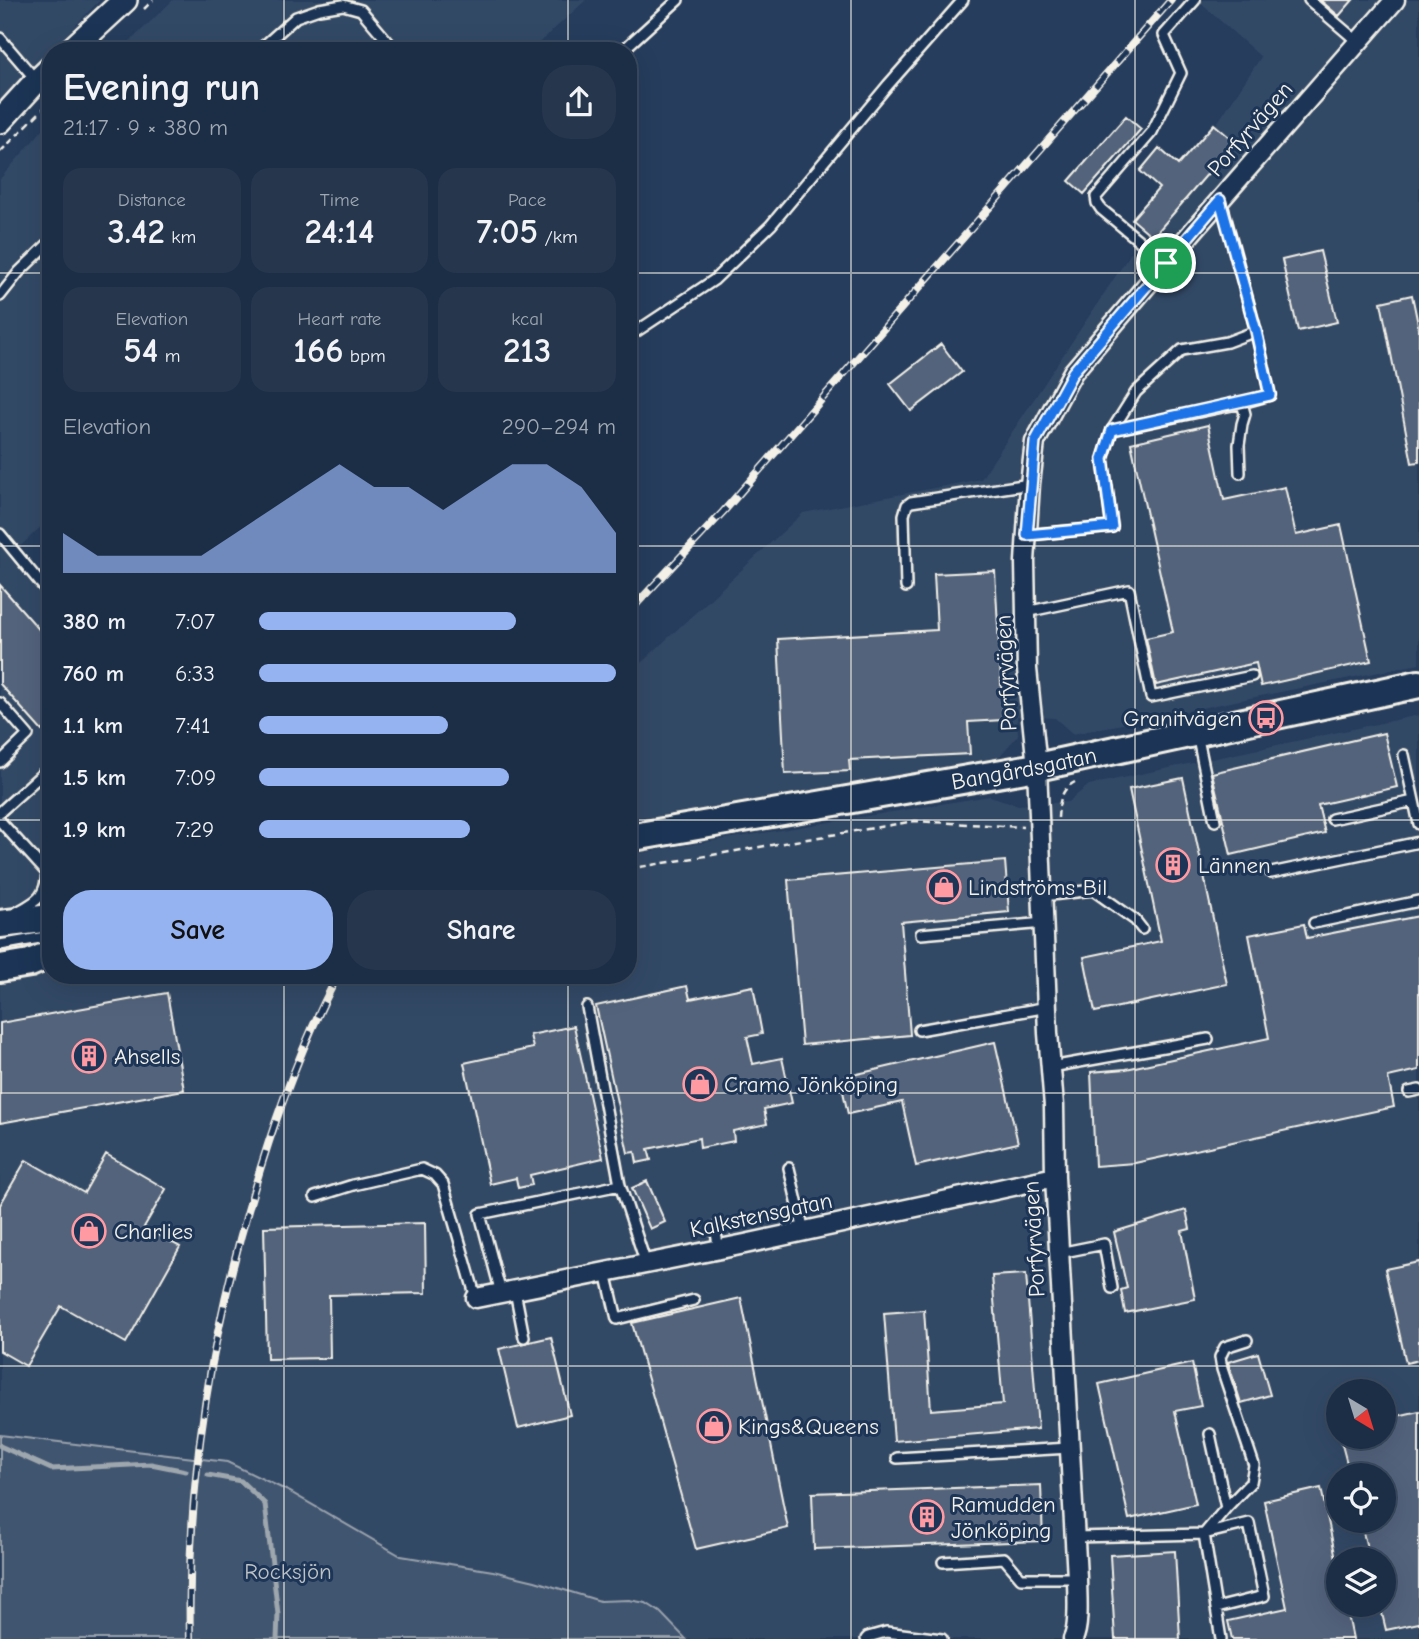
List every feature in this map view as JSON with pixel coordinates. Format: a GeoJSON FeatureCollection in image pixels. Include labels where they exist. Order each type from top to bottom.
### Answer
{"type":"FeatureCollection","features":[{"type":"Feature","properties":{"kind":"main road","name":"Bangårdsgatan"},"geometry":{"type":"LineString","coordinates":[[637,836],[1037,767],[1419,684]]}},
{"type":"Feature","properties":{"kind":"main road"},"geometry":{"type":"LineString","coordinates":[[0,923],[42,910]]}},
{"type":"Feature","properties":{"kind":"main road"},"geometry":{"type":"LineString","coordinates":[[0,968],[42,957]]}},
{"type":"Feature","properties":{"kind":"street"},"geometry":{"type":"LineString","coordinates":[[79,42],[125,0]]}},
{"type":"Feature","properties":{"kind":"street","name":"Porfyrvägen"},"geometry":{"type":"LineString","coordinates":[[1079,1636],[1037,767],[1027,668],[1027,535],[1035,442],[1073,372],[1395,0]]}},
{"type":"Feature","properties":{"kind":"street"},"geometry":{"type":"LineString","coordinates":[[0,121],[42,77]]}},
{"type":"Feature","properties":{"kind":"street","name":"Kalkstensgatan"},"geometry":{"type":"LineString","coordinates":[[476,1298],[1055,1177]]}},
{"type":"Feature","properties":{"kind":"lane"},"geometry":{"type":"LineString","coordinates":[[632,42],[678,0]]}},
{"type":"Feature","properties":{"kind":"lane"},"geometry":{"type":"LineString","coordinates":[[637,331],[714,280],[771,225],[963,0]]}},
{"type":"Feature","properties":{"kind":"lane"},"geometry":{"type":"LineString","coordinates":[[1166,263],[1101,209],[1096,197],[1153,132],[1181,73],[1164,35],[1195,0]]}},
{"type":"Feature","properties":{"kind":"lane"},"geometry":{"type":"LineString","coordinates":[[1309,0],[1358,42]]}},
{"type":"Feature","properties":{"kind":"lane"},"geometry":{"type":"LineString","coordinates":[[268,42],[296,17],[343,5],[361,10],[388,42]]}},
{"type":"Feature","properties":{"kind":"lane"},"geometry":{"type":"LineString","coordinates":[[0,38],[42,73]]}},
{"type":"Feature","properties":{"kind":"lane"},"geometry":{"type":"LineString","coordinates":[[1112,430],[1270,395],[1256,331],[1220,200]]}},
{"type":"Feature","properties":{"kind":"lane"},"geometry":{"type":"LineString","coordinates":[[0,296],[42,250]]}},
{"type":"Feature","properties":{"kind":"lane"},"geometry":{"type":"LineString","coordinates":[[1027,535],[1112,527],[1103,459],[1112,430],[1136,392],[1182,350],[1227,342],[1256,331]]}},
{"type":"Feature","properties":{"kind":"lane"},"geometry":{"type":"LineString","coordinates":[[1240,473],[1239,445],[1245,414],[1242,403]]}},
{"type":"Feature","properties":{"kind":"lane"},"geometry":{"type":"LineString","coordinates":[[906,587],[904,515],[907,505],[911,502],[1031,484]]}},
{"type":"Feature","properties":{"kind":"lane"},"geometry":{"type":"LineString","coordinates":[[0,534],[42,585]]}},
{"type":"Feature","properties":{"kind":"lane"},"geometry":{"type":"LineString","coordinates":[[1026,612],[1129,590],[1151,697],[1252,676]]}},
{"type":"Feature","properties":{"kind":"lane"},"geometry":{"type":"LineString","coordinates":[[0,703],[28,735],[0,762]]}},
{"type":"Feature","properties":{"kind":"lane"},"geometry":{"type":"LineString","coordinates":[[1197,732],[1215,821]]}},
{"type":"Feature","properties":{"kind":"lane"},"geometry":{"type":"LineString","coordinates":[[1404,755],[1419,824]]}},
{"type":"Feature","properties":{"kind":"lane"},"geometry":{"type":"LineString","coordinates":[[0,811],[42,774]]}},
{"type":"Feature","properties":{"kind":"lane"},"geometry":{"type":"LineString","coordinates":[[1332,819],[1414,801]]}},
{"type":"Feature","properties":{"kind":"lane"},"geometry":{"type":"LineString","coordinates":[[0,821],[42,867]]}},
{"type":"Feature","properties":{"kind":"lane"},"geometry":{"type":"LineString","coordinates":[[1271,873],[1419,842]]}},
{"type":"Feature","properties":{"kind":"lane"},"geometry":{"type":"LineString","coordinates":[[1043,897],[1093,890],[1135,920],[1143,929]]}},
{"type":"Feature","properties":{"kind":"lane"},"geometry":{"type":"LineString","coordinates":[[1314,923],[1419,901]]}},
{"type":"Feature","properties":{"kind":"lane"},"geometry":{"type":"LineString","coordinates":[[921,934],[1044,923]]}},
{"type":"Feature","properties":{"kind":"lane"},"geometry":{"type":"LineString","coordinates":[[0,945],[42,938]]}},
{"type":"Feature","properties":{"kind":"lane"},"geometry":{"type":"LineString","coordinates":[[587,1007],[620,1185],[646,1264]]}},
{"type":"Feature","properties":{"kind":"lane"},"geometry":{"type":"LineString","coordinates":[[919,1030],[1048,1007]]}},
{"type":"Feature","properties":{"kind":"lane"},"geometry":{"type":"LineString","coordinates":[[1051,1067],[1208,1040]]}},
{"type":"Feature","properties":{"kind":"lane"},"geometry":{"type":"LineString","coordinates":[[789,1168],[804,1231]]}},
{"type":"Feature","properties":{"kind":"lane"},"geometry":{"type":"LineString","coordinates":[[315,1197],[411,1171],[422,1169],[435,1175],[443,1184],[476,1298]]}},
{"type":"Feature","properties":{"kind":"lane"},"geometry":{"type":"LineString","coordinates":[[524,1337],[480,1214],[620,1185]]}},
{"type":"Feature","properties":{"kind":"lane"},"geometry":{"type":"LineString","coordinates":[[715,1228],[719,1249]]}},
{"type":"Feature","properties":{"kind":"lane"},"geometry":{"type":"LineString","coordinates":[[1059,1253],[1104,1244],[1112,1288]]}},
{"type":"Feature","properties":{"kind":"lane"},"geometry":{"type":"LineString","coordinates":[[606,1272],[617,1319],[694,1300]]}},
{"type":"Feature","properties":{"kind":"lane"},"geometry":{"type":"LineString","coordinates":[[1221,1639],[1204,1534],[1251,1482],[1254,1465],[1220,1357],[1225,1347],[1247,1340]]}},
{"type":"Feature","properties":{"kind":"lane"},"geometry":{"type":"LineString","coordinates":[[1210,1434],[1226,1508]]}},
{"type":"Feature","properties":{"kind":"lane"},"geometry":{"type":"LineString","coordinates":[[897,1458],[1070,1448]]}},
{"type":"Feature","properties":{"kind":"lane"},"geometry":{"type":"LineString","coordinates":[[1074,1537],[1204,1534],[1249,1523],[1264,1596],[1216,1608]]}},
{"type":"Feature","properties":{"kind":"lane"},"geometry":{"type":"LineString","coordinates":[[943,1562],[1004,1558],[1021,1578],[1077,1578]]}},
{"type":"Feature","properties":{"kind":"lane"},"geometry":{"type":"LineString","coordinates":[[866,1639],[886,1632],[942,1639]]}},
{"type":"Feature","properties":{"kind":"path"},"geometry":{"type":"LineString","coordinates":[[0,152],[42,110]]}},
{"type":"Feature","properties":{"kind":"shaded area"},"geometry":{"type":"Polygon","coordinates":[[[0,0],[100,0],[59,42],[42,42],[42,60],[0,103],[0,0]]]}},
{"type":"Feature","properties":{"kind":"shaded area"},"geometry":{"type":"Polygon","coordinates":[[[173,0],[586,0],[540,42],[129,42],[173,0]]]}},
{"type":"Feature","properties":{"kind":"shaded area"},"geometry":{"type":"Polygon","coordinates":[[[1197,0],[1419,0],[1419,664],[1073,734],[1055,718],[1017,716],[1018,735],[998,758],[637,823],[637,667],[803,513],[981,479],[1261,57],[1197,0]]]}},
{"type":"Feature","properties":{"kind":"shaded area"},"geometry":{"type":"Polygon","coordinates":[[[42,130],[42,526],[9,557],[42,596],[42,921],[0,928],[0,179],[42,130]]]}},
{"type":"Feature","properties":{"kind":"shaded area"},"geometry":{"type":"Polygon","coordinates":[[[1419,715],[1419,1639],[686,1639],[629,1600],[600,1601],[493,1571],[401,1556],[290,1492],[227,1462],[0,1435],[0,956],[42,949],[42,984],[637,984],[637,854],[990,796],[1018,805],[1068,802],[1089,785],[1419,715]]]}},
{"type":"Feature","properties":{"kind":"green space","name":"Rocksjön"},"geometry":{"type":"Polygon","coordinates":[[[0,1435],[227,1462],[290,1492],[401,1556],[493,1571],[600,1601],[629,1600],[646,1603],[660,1612],[686,1639],[0,1639],[0,1435]]]}},
{"type":"Feature","properties":{"kind":"building"},"geometry":{"type":"Polygon","coordinates":[[[1320,0],[1353,0],[1339,16],[1320,0]]]}},
{"type":"Feature","properties":{"kind":"building"},"geometry":{"type":"Polygon","coordinates":[[[1126,116],[1141,129],[1084,194],[1069,181],[1126,116]]]}},
{"type":"Feature","properties":{"kind":"building"},"geometry":{"type":"Polygon","coordinates":[[[1214,124],[1235,142],[1153,237],[1132,219],[1159,188],[1140,171],[1159,148],[1178,165],[1214,124]]]}},
{"type":"Feature","properties":{"kind":"building"},"geometry":{"type":"Polygon","coordinates":[[[1320,251],[1337,322],[1298,331],[1282,260],[1320,251]]]}},
{"type":"Feature","properties":{"kind":"building"},"geometry":{"type":"Polygon","coordinates":[[[1412,295],[1419,329],[1419,462],[1412,463],[1381,302],[1412,295]]]}},
{"type":"Feature","properties":{"kind":"building"},"geometry":{"type":"Polygon","coordinates":[[[941,344],[962,372],[911,411],[890,384],[941,344]]]}},
{"type":"Feature","properties":{"kind":"building"},"geometry":{"type":"Polygon","coordinates":[[[1208,425],[1224,500],[1285,487],[1296,535],[1341,525],[1371,661],[1261,686],[1256,663],[1156,685],[1146,638],[1173,632],[1131,443],[1208,425]]]}},
{"type":"Feature","properties":{"kind":"building"},"geometry":{"type":"Polygon","coordinates":[[[995,571],[1003,720],[968,722],[970,754],[849,760],[850,771],[785,774],[778,639],[937,630],[934,574],[995,571]]]}},
{"type":"Feature","properties":{"kind":"building"},"geometry":{"type":"Polygon","coordinates":[[[0,585],[42,633],[42,731],[0,684],[0,585]]]}},
{"type":"Feature","properties":{"kind":"building"},"geometry":{"type":"Polygon","coordinates":[[[1384,733],[1397,787],[1318,805],[1325,833],[1231,855],[1212,773],[1384,733]]]}},
{"type":"Feature","properties":{"kind":"building","name":"Lännen"},"geometry":{"type":"Polygon","coordinates":[[[1183,778],[1227,984],[1095,1012],[1084,957],[1161,941],[1129,789],[1183,778]]]}},
{"type":"Feature","properties":{"kind":"building"},"geometry":{"type":"Polygon","coordinates":[[[1005,861],[1009,912],[901,922],[910,1035],[802,1045],[788,880],[1005,861]]]}},
{"type":"Feature","properties":{"kind":"building"},"geometry":{"type":"Polygon","coordinates":[[[1419,916],[1419,1070],[1388,1077],[1394,1107],[1135,1163],[1095,1166],[1091,1072],[1126,1069],[1269,1038],[1249,935],[1304,924],[1307,938],[1419,916]]]}},
{"type":"Feature","properties":{"kind":"building","name":"Cramo Jönköping"},"geometry":{"type":"Polygon","coordinates":[[[687,986],[690,999],[753,986],[762,1034],[747,1037],[753,1064],[782,1058],[792,1103],[764,1109],[767,1124],[733,1131],[734,1141],[700,1148],[699,1138],[648,1149],[651,1160],[637,1163],[635,1152],[628,1153],[596,1006],[687,986]]]}},
{"type":"Feature","properties":{"kind":"building","name":"Ahsells"},"geometry":{"type":"Polygon","coordinates":[[[167,993],[184,1090],[0,1123],[0,1023],[167,993]]]}},
{"type":"Feature","properties":{"kind":"building"},"geometry":{"type":"Polygon","coordinates":[[[574,1026],[603,1158],[530,1175],[532,1185],[518,1188],[516,1178],[490,1184],[464,1063],[533,1048],[530,1035],[574,1026]]]}},
{"type":"Feature","properties":{"kind":"building"},"geometry":{"type":"Polygon","coordinates":[[[995,1042],[1018,1143],[916,1166],[902,1102],[848,1114],[840,1078],[995,1042]]]}},
{"type":"Feature","properties":{"kind":"building"},"geometry":{"type":"Polygon","coordinates":[[[106,1154],[166,1189],[144,1227],[180,1247],[126,1343],[61,1306],[26,1366],[0,1351],[0,1205],[26,1160],[84,1193],[106,1154]]]}},
{"type":"Feature","properties":{"kind":"building"},"geometry":{"type":"Polygon","coordinates":[[[647,1181],[665,1222],[650,1229],[632,1188],[647,1181]]]}},
{"type":"Feature","properties":{"kind":"building"},"geometry":{"type":"Polygon","coordinates":[[[1186,1210],[1190,1229],[1182,1231],[1195,1299],[1125,1313],[1121,1290],[1127,1288],[1114,1232],[1186,1210]]]}},
{"type":"Feature","properties":{"kind":"building"},"geometry":{"type":"Polygon","coordinates":[[[425,1223],[426,1293],[329,1295],[330,1358],[267,1359],[264,1227],[425,1223]]]}},
{"type":"Feature","properties":{"kind":"building"},"geometry":{"type":"Polygon","coordinates":[[[1419,1262],[1419,1360],[1406,1363],[1385,1269],[1419,1262]]]}},
{"type":"Feature","properties":{"kind":"building"},"geometry":{"type":"Polygon","coordinates":[[[1026,1274],[1038,1429],[894,1441],[884,1313],[924,1310],[931,1410],[1003,1404],[992,1276],[1026,1274]]]}},
{"type":"Feature","properties":{"kind":"building","name":"Kings&Queens"},"geometry":{"type":"Polygon","coordinates":[[[741,1298],[788,1528],[696,1549],[632,1323],[741,1298]]]}},
{"type":"Feature","properties":{"kind":"building"},"geometry":{"type":"Polygon","coordinates":[[[551,1337],[570,1415],[518,1428],[499,1349],[551,1337]]]}},
{"type":"Feature","properties":{"kind":"building"},"geometry":{"type":"Polygon","coordinates":[[[1258,1353],[1270,1395],[1241,1403],[1228,1362],[1258,1353]]]}},
{"type":"Feature","properties":{"kind":"building"},"geometry":{"type":"Polygon","coordinates":[[[1192,1363],[1201,1406],[1175,1411],[1196,1504],[1129,1519],[1099,1384],[1192,1363]]]}},
{"type":"Feature","properties":{"kind":"building"},"geometry":{"type":"Polygon","coordinates":[[[1419,1411],[1419,1623],[1386,1630],[1383,1617],[1396,1617],[1396,1547],[1367,1547],[1363,1533],[1396,1533],[1396,1463],[1347,1463],[1343,1449],[1396,1449],[1396,1416],[1419,1411]]]}},
{"type":"Feature","properties":{"kind":"building","name":"Ramudden Jönköping"},"geometry":{"type":"Polygon","coordinates":[[[1041,1485],[1043,1541],[814,1549],[812,1493],[1041,1485]]]}},
{"type":"Feature","properties":{"kind":"building"},"geometry":{"type":"Polygon","coordinates":[[[1321,1488],[1326,1511],[1326,1533],[1331,1533],[1334,1547],[1326,1547],[1326,1617],[1348,1617],[1353,1639],[1232,1639],[1228,1621],[1287,1608],[1264,1501],[1321,1488]]]}},
{"type":"Feature","properties":{"kind":"building"},"geometry":{"type":"Polygon","coordinates":[[[1175,1551],[1180,1639],[1115,1639],[1110,1555],[1175,1551]]]}},
{"type":"Feature","properties":{"kind":"waterway"},"geometry":{"type":"LineString","coordinates":[[0,1446],[51,1469],[151,1464],[186,1471]]}},
{"type":"Feature","properties":{"kind":"waterway"},"geometry":{"type":"LineString","coordinates":[[208,1475],[241,1481],[265,1504],[278,1614],[277,1639]]}},
{"type":"Feature","properties":{"kind":"railway"},"geometry":{"type":"LineString","coordinates":[[637,603],[723,512],[1171,0]]}},
{"type":"Feature","properties":{"kind":"railway"},"geometry":{"type":"LineString","coordinates":[[190,1639],[192,1526],[197,1469],[224,1302],[270,1137],[301,1054],[334,984]]}},
{"type":"Feature","properties":{"kind":"place","name":"Granitvägen"},"geometry":{"type":"Point","coordinates":[1266,718]}},
{"type":"Feature","properties":{"kind":"place","name":"Lännen"},"geometry":{"type":"Point","coordinates":[1173,865]}},
{"type":"Feature","properties":{"kind":"place","name":"Lindströms Bil"},"geometry":{"type":"Point","coordinates":[944,887]}},
{"type":"Feature","properties":{"kind":"place","name":"Ahsells"},"geometry":{"type":"Point","coordinates":[89,1056]}},
{"type":"Feature","properties":{"kind":"place","name":"Cramo Jönköping"},"geometry":{"type":"Point","coordinates":[700,1084]}},
{"type":"Feature","properties":{"kind":"place","name":"Charlies"},"geometry":{"type":"Point","coordinates":[89,1231]}},
{"type":"Feature","properties":{"kind":"place","name":"Kings&Queens"},"geometry":{"type":"Point","coordinates":[714,1426]}},
{"type":"Feature","properties":{"kind":"place","name":"Ramudden Jönköping"},"geometry":{"type":"Point","coordinates":[927,1517]}},
{"type":"Feature","properties":{"kind":"route"},"geometry":{"type":"LineString","coordinates":[[1220,200],[1256,331],[1270,395],[1112,430],[1103,459],[1112,527],[1027,535],[1035,442],[1073,372],[1166,263],[1220,200]]}}]}
